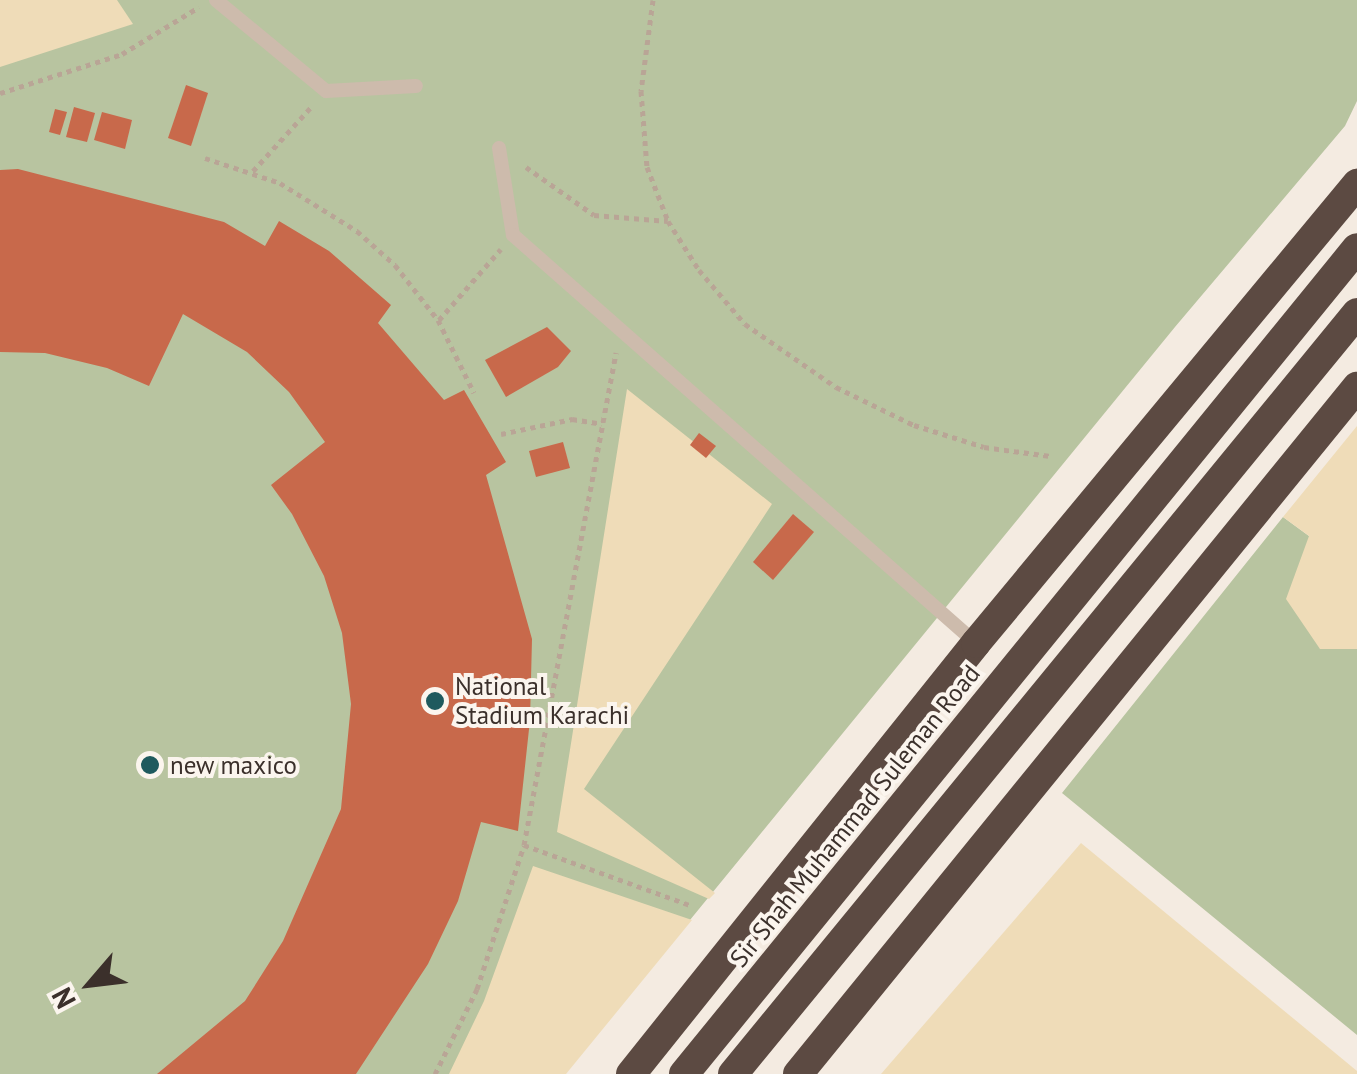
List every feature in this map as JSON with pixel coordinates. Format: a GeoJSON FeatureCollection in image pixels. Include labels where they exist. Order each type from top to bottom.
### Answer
{"type":"FeatureCollection","features":[{"type":"Feature","properties":{"kind":"highway"},"geometry":{"type":"LineString","coordinates":[[631,1074],[976,644],[1357,184]]}},
{"type":"Feature","properties":{"kind":"highway","name":"Sir Shah Muhammad Suleman Road"},"geometry":{"type":"LineString","coordinates":[[684,1074],[1357,248]]}},
{"type":"Feature","properties":{"kind":"highway"},"geometry":{"type":"LineString","coordinates":[[733,1074],[1357,313]]}},
{"type":"Feature","properties":{"kind":"highway"},"geometry":{"type":"LineString","coordinates":[[798,1074],[1357,387]]}},
{"type":"Feature","properties":{"kind":"lane"},"geometry":{"type":"LineString","coordinates":[[213,0],[326,92],[416,86]]}},
{"type":"Feature","properties":{"kind":"lane"},"geometry":{"type":"LineString","coordinates":[[499,148],[512,235],[976,644]]}},
{"type":"Feature","properties":{"kind":"path"},"geometry":{"type":"LineString","coordinates":[[0,93],[122,54],[213,0]]}},
{"type":"Feature","properties":{"kind":"path"},"geometry":{"type":"LineString","coordinates":[[652,0],[642,91],[648,167],[668,221],[699,270],[745,324],[836,387],[914,425],[984,448],[1050,456]]}},
{"type":"Feature","properties":{"kind":"path"},"geometry":{"type":"LineString","coordinates":[[253,171],[326,92]]}},
{"type":"Feature","properties":{"kind":"path"},"geometry":{"type":"LineString","coordinates":[[499,148],[594,215],[668,221]]}},
{"type":"Feature","properties":{"kind":"path"},"geometry":{"type":"LineString","coordinates":[[204,158],[253,171],[357,231],[394,265],[438,320],[474,393]]}},
{"type":"Feature","properties":{"kind":"path"},"geometry":{"type":"LineString","coordinates":[[438,320],[512,235]]}},
{"type":"Feature","properties":{"kind":"path"},"geometry":{"type":"LineString","coordinates":[[435,1074],[476,989],[524,845],[620,330]]}},
{"type":"Feature","properties":{"kind":"path"},"geometry":{"type":"LineString","coordinates":[[501,434],[572,420],[602,424]]}},
{"type":"Feature","properties":{"kind":"path"},"geometry":{"type":"LineString","coordinates":[[524,845],[690,905]]}},
{"type":"Feature","properties":{"kind":"green space","name":"National Stadium Karachi"},"geometry":{"type":"Polygon","coordinates":[[[0,0],[1357,0],[1357,101],[1345,126],[1175,327],[564,1074],[0,1074],[0,0]]]}},
{"type":"Feature","properties":{"kind":"green space"},"geometry":{"type":"Polygon","coordinates":[[[1283,517],[1309,536],[1320,649],[1357,649],[1357,1035],[1062,793],[1283,517]]]}},
{"type":"Feature","properties":{"kind":"sand"},"geometry":{"type":"Polygon","coordinates":[[[0,0],[117,0],[133,24],[0,67],[0,0]]]}},
{"type":"Feature","properties":{"kind":"sand"},"geometry":{"type":"Polygon","coordinates":[[[627,389],[772,504],[584,789],[715,893],[709,899],[557,832],[627,389]]]}},
{"type":"Feature","properties":{"kind":"sand"},"geometry":{"type":"Polygon","coordinates":[[[1357,426],[1357,649],[1320,649],[1286,599],[1309,536],[1283,517],[1357,426]]]}},
{"type":"Feature","properties":{"kind":"sand"},"geometry":{"type":"Polygon","coordinates":[[[1081,843],[1357,1071],[1357,1074],[881,1074],[1081,843]]]}},
{"type":"Feature","properties":{"kind":"sand"},"geometry":{"type":"Polygon","coordinates":[[[533,866],[692,920],[566,1074],[449,1074],[484,1001],[533,866]]]}},
{"type":"Feature","properties":{"kind":"building"},"geometry":{"type":"Polygon","coordinates":[[[186,85],[208,93],[191,146],[168,138],[186,85]]]}},
{"type":"Feature","properties":{"kind":"building"},"geometry":{"type":"Polygon","coordinates":[[[74,107],[95,113],[87,142],[66,137],[74,107]]]}},
{"type":"Feature","properties":{"kind":"building"},"geometry":{"type":"Polygon","coordinates":[[[55,109],[67,112],[60,135],[49,132],[55,109]]]}},
{"type":"Feature","properties":{"kind":"building"},"geometry":{"type":"Polygon","coordinates":[[[102,112],[132,120],[125,149],[94,140],[102,112]]]}},
{"type":"Feature","properties":{"kind":"building"},"geometry":{"type":"Polygon","coordinates":[[[18,169],[224,222],[265,246],[279,221],[329,251],[391,305],[378,323],[444,400],[464,390],[506,462],[486,475],[532,639],[530,720],[518,831],[481,822],[458,901],[428,964],[356,1074],[157,1074],[245,1001],[283,941],[341,809],[351,704],[342,633],[324,576],[292,514],[271,485],[325,442],[289,392],[247,352],[183,314],[149,386],[107,368],[45,353],[0,352],[0,170],[18,169]]]}},
{"type":"Feature","properties":{"kind":"building"},"geometry":{"type":"Polygon","coordinates":[[[547,327],[571,351],[558,367],[506,397],[485,360],[547,327]]]}},
{"type":"Feature","properties":{"kind":"building"},"geometry":{"type":"Polygon","coordinates":[[[699,433],[716,446],[706,458],[690,445],[699,433]]]}},
{"type":"Feature","properties":{"kind":"building"},"geometry":{"type":"Polygon","coordinates":[[[563,442],[570,468],[536,477],[529,451],[563,442]]]}},
{"type":"Feature","properties":{"kind":"building"},"geometry":{"type":"Polygon","coordinates":[[[793,514],[814,532],[773,580],[753,562],[793,514]]]}},
{"type":"Feature","properties":{"kind":"place","name":"National Stadium Karachi"},"geometry":{"type":"Point","coordinates":[435,701]}},
{"type":"Feature","properties":{"kind":"place","name":"new maxico"},"geometry":{"type":"Point","coordinates":[150,765]}}]}
